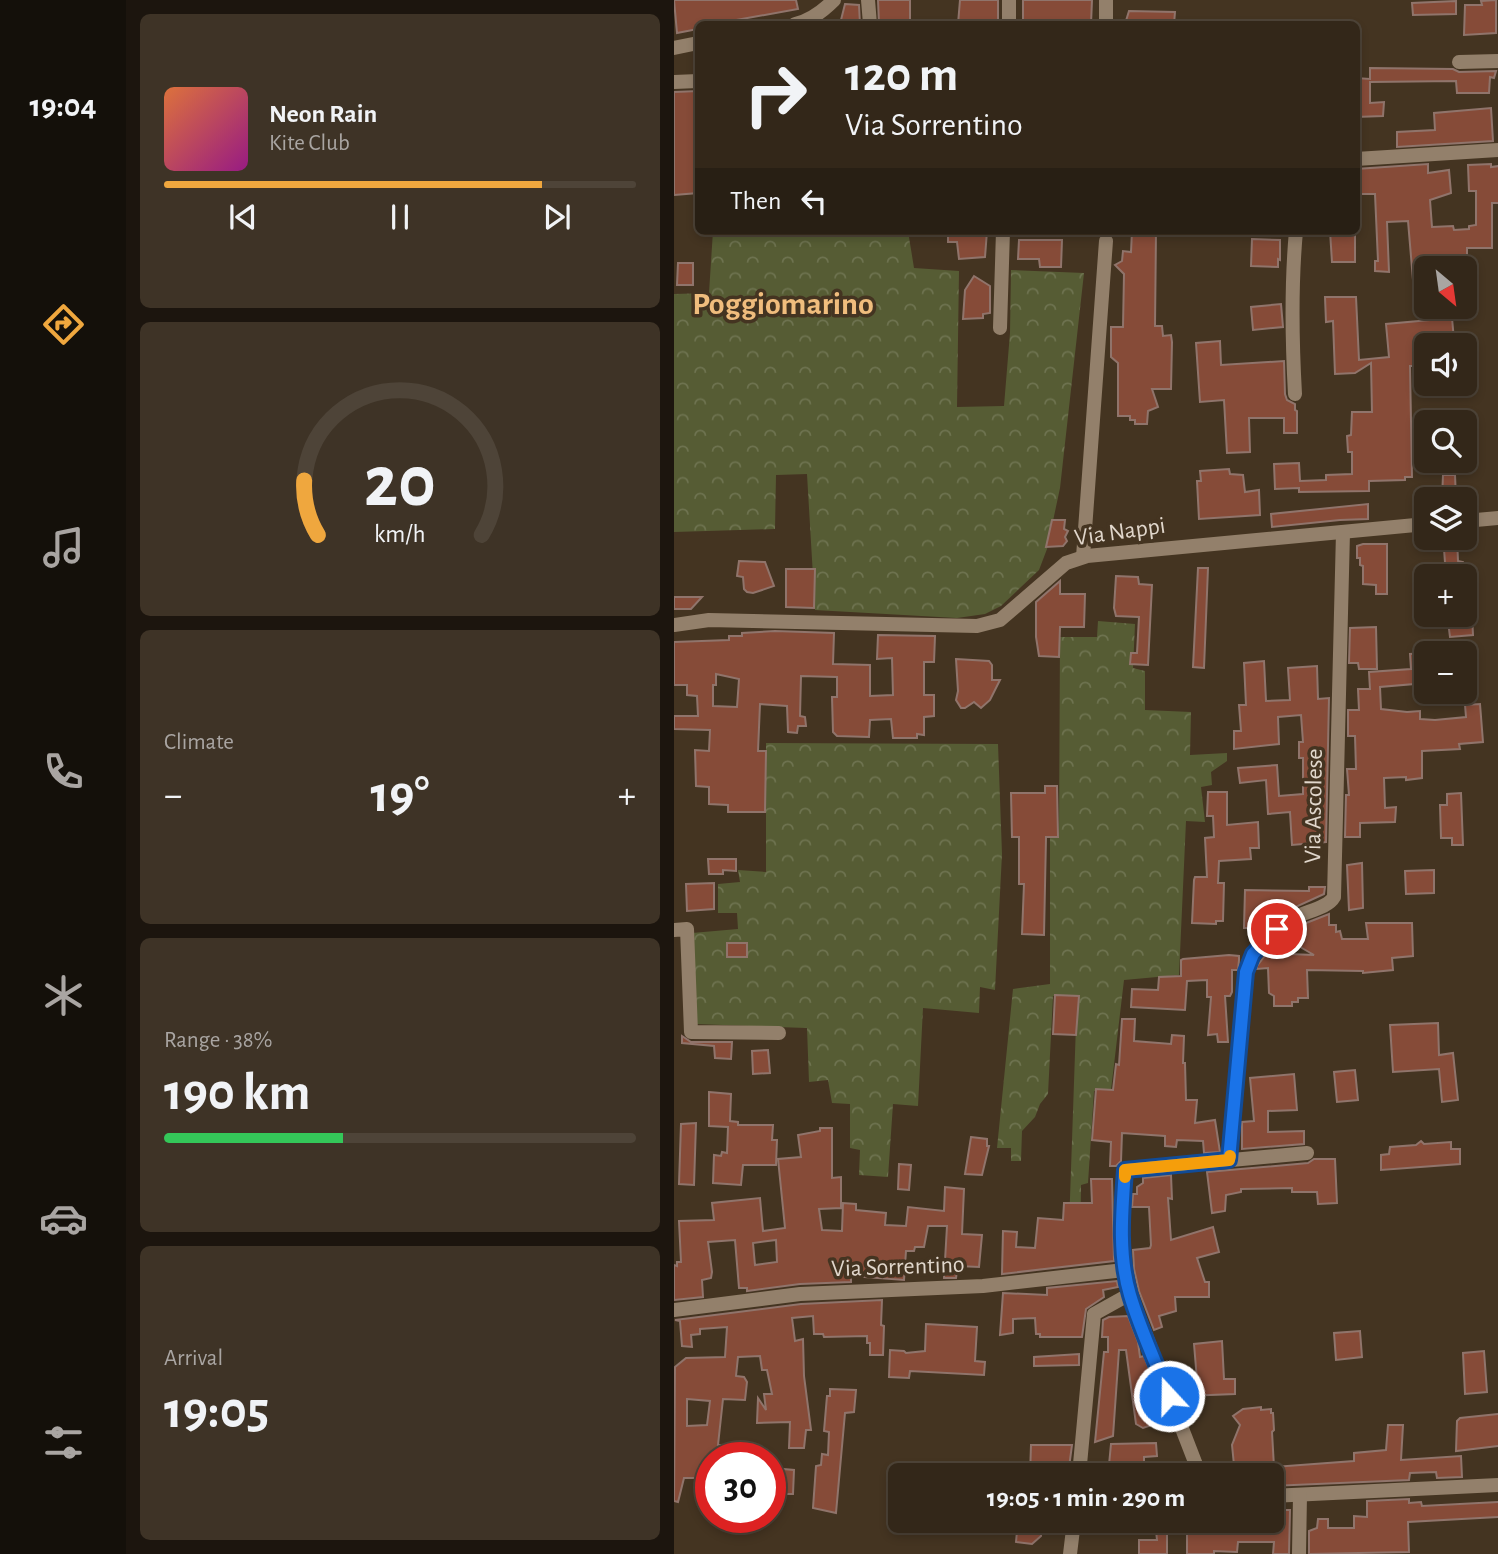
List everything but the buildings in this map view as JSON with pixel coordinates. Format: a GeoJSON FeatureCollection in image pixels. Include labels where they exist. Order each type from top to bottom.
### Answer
{"type":"FeatureCollection","features":[{"type":"Feature","properties":{"kind":"street"},"geometry":{"type":"LineString","coordinates":[[806,21],[823,11],[834,0]]}},
{"type":"Feature","properties":{"kind":"street"},"geometry":{"type":"LineString","coordinates":[[868,0],[870,21]]}},
{"type":"Feature","properties":{"kind":"street"},"geometry":{"type":"LineString","coordinates":[[1009,0],[1009,21]]}},
{"type":"Feature","properties":{"kind":"street"},"geometry":{"type":"LineString","coordinates":[[1106,0],[1106,21]]}},
{"type":"Feature","properties":{"kind":"street"},"geometry":{"type":"LineString","coordinates":[[674,47],[695,44]]}},
{"type":"Feature","properties":{"kind":"street"},"geometry":{"type":"LineString","coordinates":[[1460,62],[1498,61]]}},
{"type":"Feature","properties":{"kind":"street"},"geometry":{"type":"LineString","coordinates":[[674,82],[695,82]]}},
{"type":"Feature","properties":{"kind":"street"},"geometry":{"type":"LineString","coordinates":[[1360,159],[1498,150]]}},
{"type":"Feature","properties":{"kind":"street"},"geometry":{"type":"LineString","coordinates":[[1000,328],[1003,235]]}},
{"type":"Feature","properties":{"kind":"street"},"geometry":{"type":"LineString","coordinates":[[1295,394],[1293,336],[1296,235]]}},
{"type":"Feature","properties":{"kind":"street"},"geometry":{"type":"LineString","coordinates":[[1083,557],[1106,241]]}},
{"type":"Feature","properties":{"kind":"street"},"geometry":{"type":"LineString","coordinates":[[1477,520],[1498,518]]}},
{"type":"Feature","properties":{"kind":"street","name":"Via Nappi"},"geometry":{"type":"LineString","coordinates":[[674,625],[709,620],[977,626],[1000,620],[1066,563],[1083,557],[1414,525]]}},
{"type":"Feature","properties":{"kind":"street","name":"Via Ascolese"},"geometry":{"type":"LineString","coordinates":[[1229,1160],[1248,963],[1277,929],[1295,918],[1331,903],[1334,897],[1343,532]]}},
{"type":"Feature","properties":{"kind":"street"},"geometry":{"type":"LineString","coordinates":[[674,930],[687,929],[691,1032],[779,1033]]}},
{"type":"Feature","properties":{"kind":"street"},"geometry":{"type":"LineString","coordinates":[[1195,1463],[1130,1294],[1124,1269],[1122,1218],[1125,1170],[1307,1153]]}},
{"type":"Feature","properties":{"kind":"street","name":"Via Sorrentino"},"geometry":{"type":"LineString","coordinates":[[674,1310],[800,1294],[983,1286],[1124,1269]]}},
{"type":"Feature","properties":{"kind":"street"},"geometry":{"type":"LineString","coordinates":[[1080,1463],[1094,1314],[1130,1294]]}},
{"type":"Feature","properties":{"kind":"street"},"geometry":{"type":"LineString","coordinates":[[1284,1496],[1498,1485]]}},
{"type":"Feature","properties":{"kind":"street"},"geometry":{"type":"LineString","coordinates":[[1299,1554],[1300,1495]]}},
{"type":"Feature","properties":{"kind":"street"},"geometry":{"type":"LineString","coordinates":[[1070,1554],[1073,1533]]}},
{"type":"Feature","properties":{"kind":"green space"},"geometry":{"type":"Polygon","coordinates":[[[713,235],[909,235],[914,268],[959,271],[957,407],[1004,406],[1010,333],[1011,270],[1084,273],[1060,488],[1047,549],[1039,570],[1001,606],[985,614],[957,618],[815,610],[807,474],[776,475],[775,529],[674,532],[674,294],[709,293],[713,235]]]}},
{"type":"Feature","properties":{"kind":"green space"},"geometry":{"type":"Polygon","coordinates":[[[1098,621],[1135,624],[1133,668],[1145,671],[1145,710],[1191,712],[1190,755],[1227,753],[1227,761],[1211,772],[1212,785],[1201,787],[1205,822],[1186,821],[1179,975],[1124,980],[1111,1090],[1094,1091],[1088,1183],[1081,1185],[1080,1255],[1068,1256],[1077,996],[1053,996],[1048,1094],[1035,1117],[1022,1131],[1021,1161],[1011,1161],[1011,1148],[997,1148],[1013,989],[1050,984],[1050,838],[1059,837],[1060,637],[1097,637],[1098,621]]]}},
{"type":"Feature","properties":{"kind":"green space"},"geometry":{"type":"Polygon","coordinates":[[[766,743],[998,744],[1002,854],[995,990],[980,987],[979,1013],[923,1008],[918,1106],[893,1104],[888,1177],[859,1175],[860,1150],[850,1148],[850,1104],[832,1103],[828,1080],[809,1082],[807,1028],[695,1024],[692,933],[738,929],[737,913],[718,913],[718,884],[740,882],[738,870],[766,872],[766,743]]]}},
{"type":"Feature","properties":{"kind":"slow traffic"},"geometry":{"type":"LineString","coordinates":[[1125,1177],[1125,1170],[1229,1160],[1230,1156]]}},
{"type":"Feature","properties":{"kind":"district","name":"Poggiomarino"},"geometry":{"type":"Point","coordinates":[783,304]}},
{"type":"Feature","properties":{"kind":"route"},"geometry":{"type":"LineString","coordinates":[[1169,1396],[1130,1294],[1124,1269],[1122,1218],[1125,1170],[1229,1160],[1246,972],[1253,954],[1277,929]]}}]}
